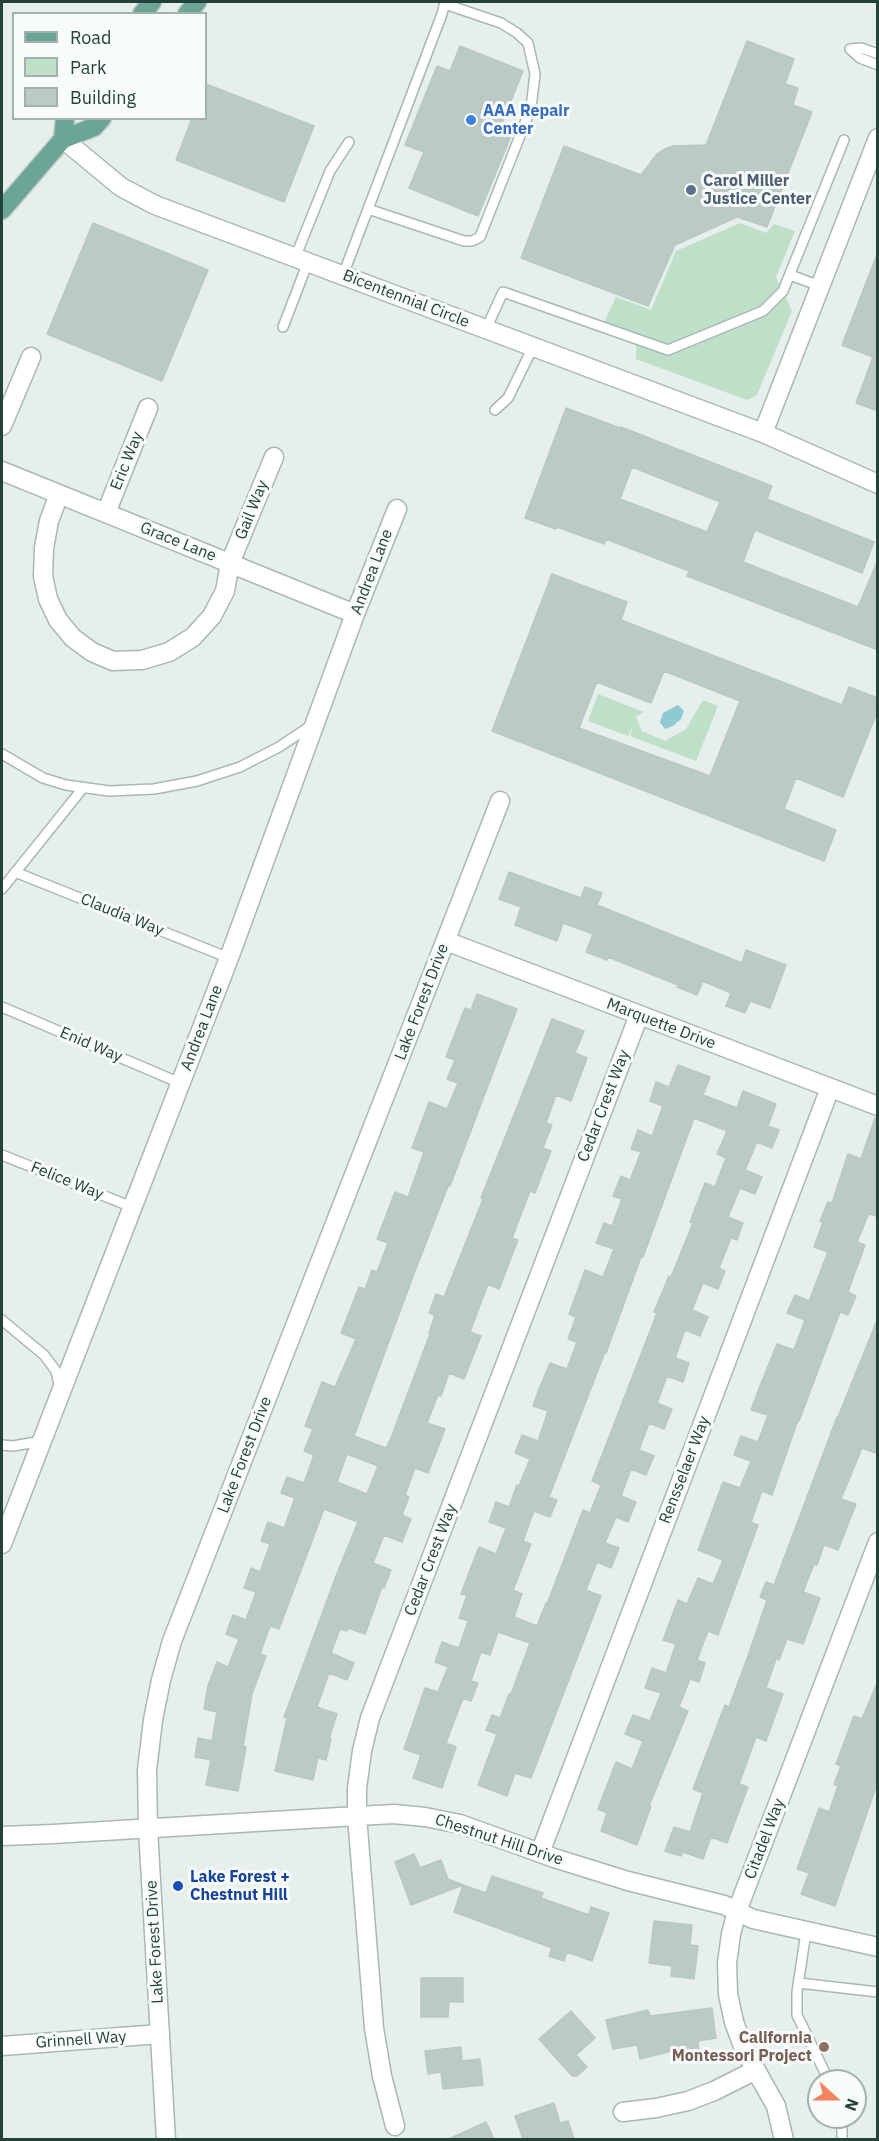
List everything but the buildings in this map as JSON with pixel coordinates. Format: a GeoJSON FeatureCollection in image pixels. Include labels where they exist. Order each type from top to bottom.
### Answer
{"type":"FeatureCollection","features":[{"type":"Feature","properties":{"kind":"main road"},"geometry":{"type":"LineString","coordinates":[[63,139],[65,120]]}},
{"type":"Feature","properties":{"kind":"main road"},"geometry":{"type":"LineString","coordinates":[[2,210],[63,139],[94,127],[100,120]]}},
{"type":"Feature","properties":{"kind":"street"},"geometry":{"type":"LineString","coordinates":[[763,433],[878,138]]}},
{"type":"Feature","properties":{"kind":"street","name":"Bicentennial Circle"},"geometry":{"type":"LineString","coordinates":[[63,139],[121,187],[140,198],[763,433],[874,480]]}},
{"type":"Feature","properties":{"kind":"street"},"geometry":{"type":"LineString","coordinates":[[2,426],[31,357]]}},
{"type":"Feature","properties":{"kind":"street","name":"Eric Way"},"geometry":{"type":"LineString","coordinates":[[106,513],[148,408]]}},
{"type":"Feature","properties":{"kind":"street","name":"Gail Way"},"geometry":{"type":"LineString","coordinates":[[59,494],[49,520],[44,548],[44,576],[48,599],[58,620],[73,638],[92,652],[113,661],[142,660],[169,652],[193,637],[212,616],[225,591],[230,564],[274,457]]}},
{"type":"Feature","properties":{"kind":"street","name":"Grace Lane"},"geometry":{"type":"LineString","coordinates":[[2,471],[355,614]]}},
{"type":"Feature","properties":{"kind":"street","name":"Andrea Lane"},"geometry":{"type":"LineString","coordinates":[[2,1544],[229,958],[355,614],[397,509]]}},
{"type":"Feature","properties":{"kind":"street","name":"Lake Forest Drive"},"geometry":{"type":"LineString","coordinates":[[166,2139],[148,1829],[147,1770],[160,1680],[172,1641],[500,801]]}},
{"type":"Feature","properties":{"kind":"street","name":"Marquette Drive"},"geometry":{"type":"LineString","coordinates":[[446,941],[878,1106]]}},
{"type":"Feature","properties":{"kind":"street","name":"Cedar Crest Way"},"geometry":{"type":"LineString","coordinates":[[395,2126],[382,2076],[374,2028],[357,1816],[357,1788],[362,1750],[370,1718],[639,1016]]}},
{"type":"Feature","properties":{"kind":"street","name":"Rensselaer Way"},"geometry":{"type":"LineString","coordinates":[[540,1853],[830,1088]]}},
{"type":"Feature","properties":{"kind":"street","name":"Citadel Way"},"geometry":{"type":"LineString","coordinates":[[784,2139],[776,2106],[744,2049],[734,2022],[728,1994],[727,1963],[731,1934],[737,1911],[878,1542]]}},
{"type":"Feature","properties":{"kind":"street","name":"Chestnut Hill Drive"},"geometry":{"type":"LineString","coordinates":[[2,1836],[394,1814],[425,1817],[460,1824],[628,1881],[724,1905],[753,1918],[878,1947]]}},
{"type":"Feature","properties":{"kind":"street","name":"Grinnell Way"},"geometry":{"type":"LineString","coordinates":[[2,2046],[160,2034]]}},
{"type":"Feature","properties":{"kind":"street"},"geometry":{"type":"LineString","coordinates":[[622,2112],[688,2101],[756,2070]]}},
{"type":"Feature","properties":{"kind":"lane"},"geometry":{"type":"LineString","coordinates":[[343,275],[445,3],[501,23],[517,33],[528,43],[535,74],[531,108],[480,237],[472,242],[464,241],[368,209]]}},
{"type":"Feature","properties":{"kind":"lane"},"geometry":{"type":"LineString","coordinates":[[878,54],[861,48],[850,49],[860,58],[878,65]]}},
{"type":"Feature","properties":{"kind":"lane"},"geometry":{"type":"LineString","coordinates":[[486,329],[503,292],[668,350],[763,311],[783,291],[844,140]]}},
{"type":"Feature","properties":{"kind":"lane"},"geometry":{"type":"LineString","coordinates":[[283,327],[330,171],[349,142]]}},
{"type":"Feature","properties":{"kind":"lane"},"geometry":{"type":"LineString","coordinates":[[790,275],[820,286]]}},
{"type":"Feature","properties":{"kind":"lane"},"geometry":{"type":"LineString","coordinates":[[495,410],[508,398],[533,347]]}},
{"type":"Feature","properties":{"kind":"lane"},"geometry":{"type":"LineString","coordinates":[[2,754],[43,778],[66,785],[109,791],[154,789],[197,781],[240,767],[279,747],[316,722]]}},
{"type":"Feature","properties":{"kind":"lane"},"geometry":{"type":"LineString","coordinates":[[2,889],[83,788]]}},
{"type":"Feature","properties":{"kind":"lane","name":"Claudia Way"},"geometry":{"type":"LineString","coordinates":[[15,872],[229,958]]}},
{"type":"Feature","properties":{"kind":"lane","name":"Enid Way"},"geometry":{"type":"LineString","coordinates":[[2,1007],[180,1083]]}},
{"type":"Feature","properties":{"kind":"lane","name":"Felice Way"},"geometry":{"type":"LineString","coordinates":[[2,1155],[132,1208]]}},
{"type":"Feature","properties":{"kind":"lane"},"geometry":{"type":"LineString","coordinates":[[2,1320],[44,1355],[56,1371],[61,1390]]}},
{"type":"Feature","properties":{"kind":"lane"},"geometry":{"type":"LineString","coordinates":[[2,1445],[13,1446],[42,1441]]}},
{"type":"Feature","properties":{"kind":"lane"},"geometry":{"type":"LineString","coordinates":[[806,1932],[797,2015],[823,2069]]}},
{"type":"Feature","properties":{"kind":"lane"},"geometry":{"type":"LineString","coordinates":[[799,1983],[878,1992]]}},
{"type":"Feature","properties":{"kind":"green space"},"geometry":{"type":"Polygon","coordinates":[[[740,223],[766,233],[774,224],[795,231],[776,277],[792,311],[757,395],[747,400],[636,359],[636,334],[602,327],[616,297],[651,310],[676,251],[740,223]]]}},
{"type":"Feature","properties":{"kind":"green space"},"geometry":{"type":"Polygon","coordinates":[[[598,694],[644,712],[636,717],[642,731],[665,741],[686,729],[703,700],[718,706],[696,761],[630,736],[633,726],[628,736],[588,721],[598,694]]]}},
{"type":"Feature","properties":{"kind":"water"},"geometry":{"type":"Polygon","coordinates":[[[678,705],[684,711],[681,719],[665,729],[660,722],[663,713],[678,705]]]}},
{"type":"Feature","properties":{"kind":"place","name":"AAA Repair Center"},"geometry":{"type":"Point","coordinates":[471,120]}},
{"type":"Feature","properties":{"kind":"place","name":"Carol Miller Justice Center"},"geometry":{"type":"Point","coordinates":[691,190]}},
{"type":"Feature","properties":{"kind":"place","name":"Lake Forest + Chestnut Hill"},"geometry":{"type":"Point","coordinates":[178,1886]}},
{"type":"Feature","properties":{"kind":"place","name":"California Montessori Project"},"geometry":{"type":"Point","coordinates":[824,2047]}}]}
